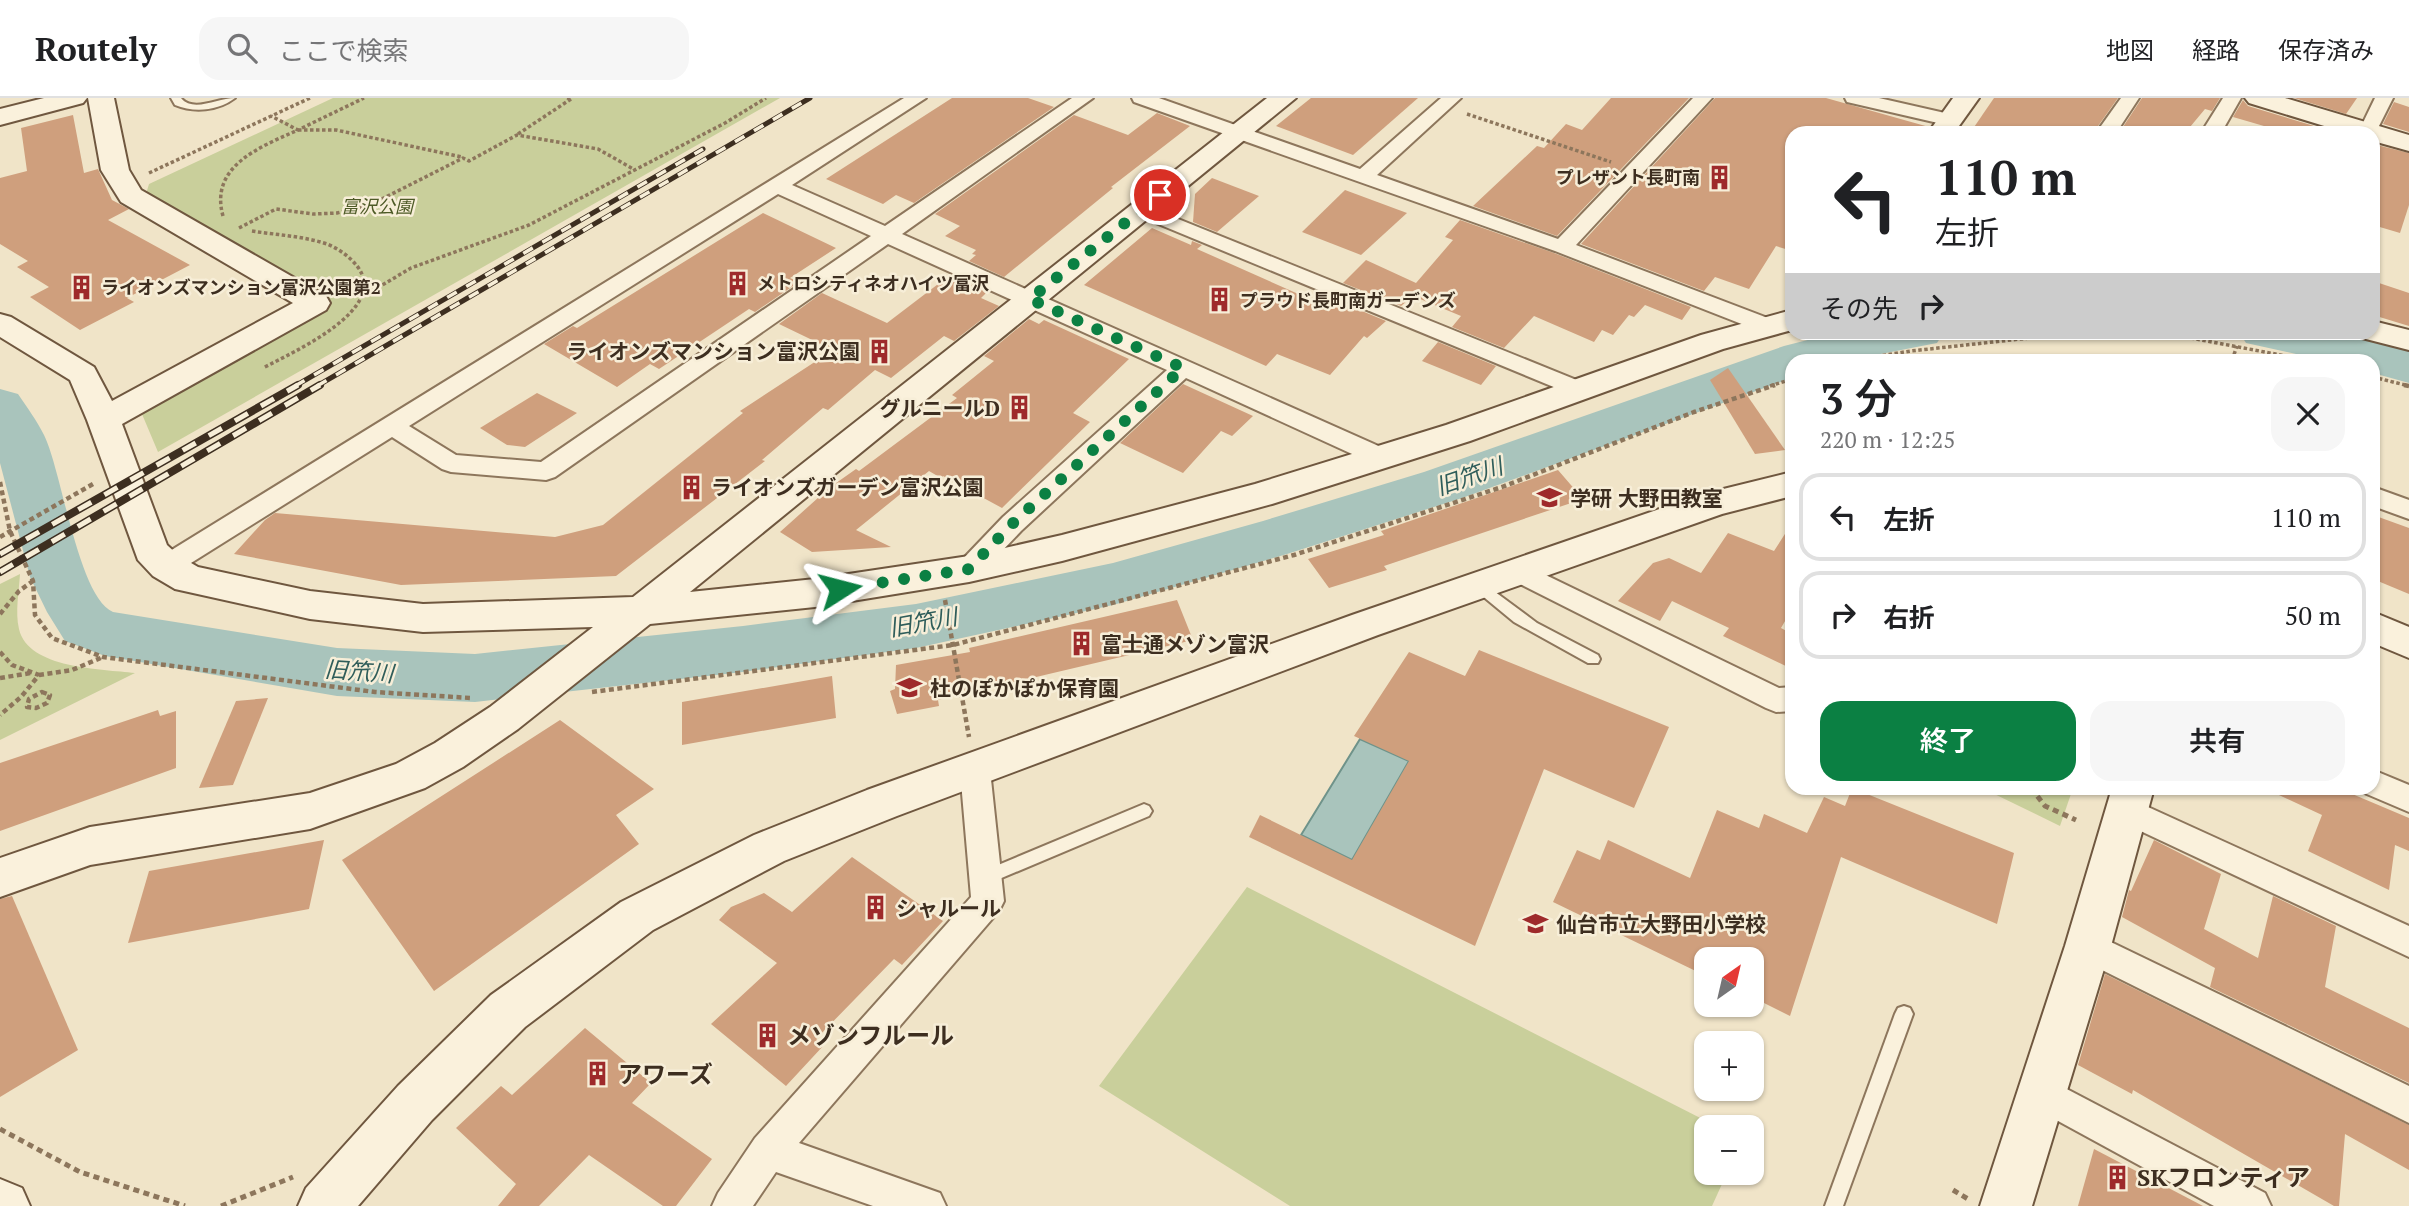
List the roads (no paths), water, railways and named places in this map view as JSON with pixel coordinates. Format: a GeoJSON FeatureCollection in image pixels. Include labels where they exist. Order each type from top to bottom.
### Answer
{"type":"FeatureCollection","features":[{"type":"Feature","properties":{"kind":"street"},"geometry":{"type":"LineString","coordinates":[[0,117],[74,98]]}},
{"type":"Feature","properties":{"kind":"street"},"geometry":{"type":"LineString","coordinates":[[101,98],[115,170],[131,196],[315,303],[104,420]]}},
{"type":"Feature","properties":{"kind":"street"},"geometry":{"type":"LineString","coordinates":[[166,566],[917,98]]}},
{"type":"Feature","properties":{"kind":"street"},"geometry":{"type":"LineString","coordinates":[[392,426],[451,463],[546,471],[1084,98]]}},
{"type":"Feature","properties":{"kind":"street"},"geometry":{"type":"LineString","coordinates":[[1141,98],[1778,323]]}},
{"type":"Feature","properties":{"kind":"street"},"geometry":{"type":"LineString","coordinates":[[0,878],[90,846],[310,811],[410,776],[449,755],[540,690],[641,611],[1283,98]]}},
{"type":"Feature","properties":{"kind":"street"},"geometry":{"type":"LineString","coordinates":[[1419,98],[1447,102]]}},
{"type":"Feature","properties":{"kind":"street"},"geometry":{"type":"LineString","coordinates":[[1562,247],[1703,98]]}},
{"type":"Feature","properties":{"kind":"street"},"geometry":{"type":"LineString","coordinates":[[1854,98],[1946,126],[1966,98]]}},
{"type":"Feature","properties":{"kind":"street"},"geometry":{"type":"LineString","coordinates":[[2111,126],[2130,98]]}},
{"type":"Feature","properties":{"kind":"street"},"geometry":{"type":"LineString","coordinates":[[2215,126],[2232,98]]}},
{"type":"Feature","properties":{"kind":"street"},"geometry":{"type":"LineString","coordinates":[[2258,98],[2349,126]]}},
{"type":"Feature","properties":{"kind":"street"},"geometry":{"type":"LineString","coordinates":[[2371,126],[2384,98]]}},
{"type":"Feature","properties":{"kind":"street"},"geometry":{"type":"LineString","coordinates":[[1363,177],[1447,102]]}},
{"type":"Feature","properties":{"kind":"street"},"geometry":{"type":"LineString","coordinates":[[2380,135],[2409,142]]}},
{"type":"Feature","properties":{"kind":"street"},"geometry":{"type":"LineString","coordinates":[[775,185],[1383,457]]}},
{"type":"Feature","properties":{"kind":"street"},"geometry":{"type":"LineString","coordinates":[[1141,210],[1581,390]]}},
{"type":"Feature","properties":{"kind":"street"},"geometry":{"type":"LineString","coordinates":[[0,324],[83,374],[104,420],[151,551],[166,566],[188,579],[310,605],[423,618],[641,611],[815,593],[969,569],[1194,513],[1383,457],[1778,323]]}},
{"type":"Feature","properties":{"kind":"street"},"geometry":{"type":"LineString","coordinates":[[2380,333],[2409,340]]}},
{"type":"Feature","properties":{"kind":"street"},"geometry":{"type":"LineString","coordinates":[[969,569],[1012,524],[1183,368]]}},
{"type":"Feature","properties":{"kind":"street"},"geometry":{"type":"LineString","coordinates":[[324,1206],[415,1103],[508,1011],[637,916],[769,848],[973,759],[1715,503],[1785,486]]}},
{"type":"Feature","properties":{"kind":"street"},"geometry":{"type":"LineString","coordinates":[[2380,499],[2409,510]]}},
{"type":"Feature","properties":{"kind":"street"},"geometry":{"type":"LineString","coordinates":[[1519,572],[1776,700],[1785,699]]}},
{"type":"Feature","properties":{"kind":"street"},"geometry":{"type":"LineString","coordinates":[[2380,631],[2409,643]]}},
{"type":"Feature","properties":{"kind":"street"},"geometry":{"type":"LineString","coordinates":[[731,1206],[768,1151],[988,901],[973,759]]}},
{"type":"Feature","properties":{"kind":"street"},"geometry":{"type":"LineString","coordinates":[[2380,786],[2409,799]]}},
{"type":"Feature","properties":{"kind":"street"},"geometry":{"type":"LineString","coordinates":[[2006,1206],[2088,946],[2129,799],[2409,942]]}},
{"type":"Feature","properties":{"kind":"street"},"geometry":{"type":"LineString","coordinates":[[2088,946],[2409,1105]]}},
{"type":"Feature","properties":{"kind":"street"},"geometry":{"type":"LineString","coordinates":[[2040,1092],[2252,1206]]}},
{"type":"Feature","properties":{"kind":"street"},"geometry":{"type":"LineString","coordinates":[[768,1151],[927,1206]]}},
{"type":"Feature","properties":{"kind":"lane"},"geometry":{"type":"LineString","coordinates":[[176,98],[178,103],[192,107],[213,105],[230,98]]}},
{"type":"Feature","properties":{"kind":"lane"},"geometry":{"type":"LineString","coordinates":[[1479,586],[1496,603],[1526,625],[1593,659]]}},
{"type":"Feature","properties":{"kind":"lane"},"geometry":{"type":"LineString","coordinates":[[985,878],[1144,810]]}},
{"type":"Feature","properties":{"kind":"lane"},"geometry":{"type":"LineString","coordinates":[[1834,1206],[1905,1014]]}},
{"type":"Feature","properties":{"kind":"water"},"geometry":{"type":"Polygon","coordinates":[[[1360,739],[1409,761],[1352,860],[1301,835],[1360,739]]]}},
{"type":"Feature","properties":{"kind":"waterway","name":"旧笊川"},"geometry":{"type":"LineString","coordinates":[[1814,354],[1872,340]]}},
{"type":"Feature","properties":{"kind":"waterway","name":"旧笊川"},"geometry":{"type":"LineString","coordinates":[[2301,340],[2358,354]]}},
{"type":"Feature","properties":{"kind":"waterway","name":"旧笊川"},"geometry":{"type":"LineString","coordinates":[[2380,360],[2409,367]]}},
{"type":"Feature","properties":{"kind":"waterway","name":"旧笊川"},"geometry":{"type":"LineString","coordinates":[[0,406],[19,436],[58,577],[67,597],[86,625],[105,633],[337,672],[475,678],[743,649],[916,626],[1113,584],[1267,540],[1443,485],[1785,363]]}},
{"type":"Feature","properties":{"kind":"railway"},"geometry":{"type":"LineString","coordinates":[[317,386],[810,98]]}},
{"type":"Feature","properties":{"kind":"railway"},"geometry":{"type":"LineString","coordinates":[[295,386],[703,149]]}},
{"type":"Feature","properties":{"kind":"railway"},"geometry":{"type":"LineString","coordinates":[[0,554],[298,385]]}},
{"type":"Feature","properties":{"kind":"railway"},"geometry":{"type":"LineString","coordinates":[[0,572],[320,385]]}},
{"type":"Feature","properties":{"kind":"place","name":"プレザント長町南"},"geometry":{"type":"Point","coordinates":[1720,177]}},
{"type":"Feature","properties":{"kind":"place","name":"メトロシティネオハイツ富沢"},"geometry":{"type":"Point","coordinates":[737,283]}},
{"type":"Feature","properties":{"kind":"place","name":"ライオンズマンション富沢公園第2"},"geometry":{"type":"Point","coordinates":[81,287]}},
{"type":"Feature","properties":{"kind":"place","name":"プラウド長町南ガーデンズ"},"geometry":{"type":"Point","coordinates":[1220,300]}},
{"type":"Feature","properties":{"kind":"place","name":"ライオンズマンション富沢公園"},"geometry":{"type":"Point","coordinates":[880,351]}},
{"type":"Feature","properties":{"kind":"place","name":"グルニールD"},"geometry":{"type":"Point","coordinates":[1020,408]}},
{"type":"Feature","properties":{"kind":"place","name":"ライオンズガーデン富沢公園"},"geometry":{"type":"Point","coordinates":[691,487]}},
{"type":"Feature","properties":{"kind":"place","name":"学研 大野田教室"},"geometry":{"type":"Point","coordinates":[1550,498]}},
{"type":"Feature","properties":{"kind":"place","name":"富士通メゾン富沢"},"geometry":{"type":"Point","coordinates":[1081,644]}},
{"type":"Feature","properties":{"kind":"place","name":"杜のぽかぽか保育園"},"geometry":{"type":"Point","coordinates":[910,688]}},
{"type":"Feature","properties":{"kind":"place","name":"シャルール"},"geometry":{"type":"Point","coordinates":[876,908]}},
{"type":"Feature","properties":{"kind":"place","name":"仙台市立大野田小学校"},"geometry":{"type":"Point","coordinates":[1536,924]}},
{"type":"Feature","properties":{"kind":"place","name":"メゾンフルール"},"geometry":{"type":"Point","coordinates":[767,1035]}},
{"type":"Feature","properties":{"kind":"place","name":"アワーズ"},"geometry":{"type":"Point","coordinates":[598,1074]}},
{"type":"Feature","properties":{"kind":"place","name":"SKフロンティア"},"geometry":{"type":"Point","coordinates":[2117,1177]}},
{"type":"Feature","properties":{"kind":"park label","name":"富沢公園"},"geometry":{"type":"Point","coordinates":[377,206]}}]}
